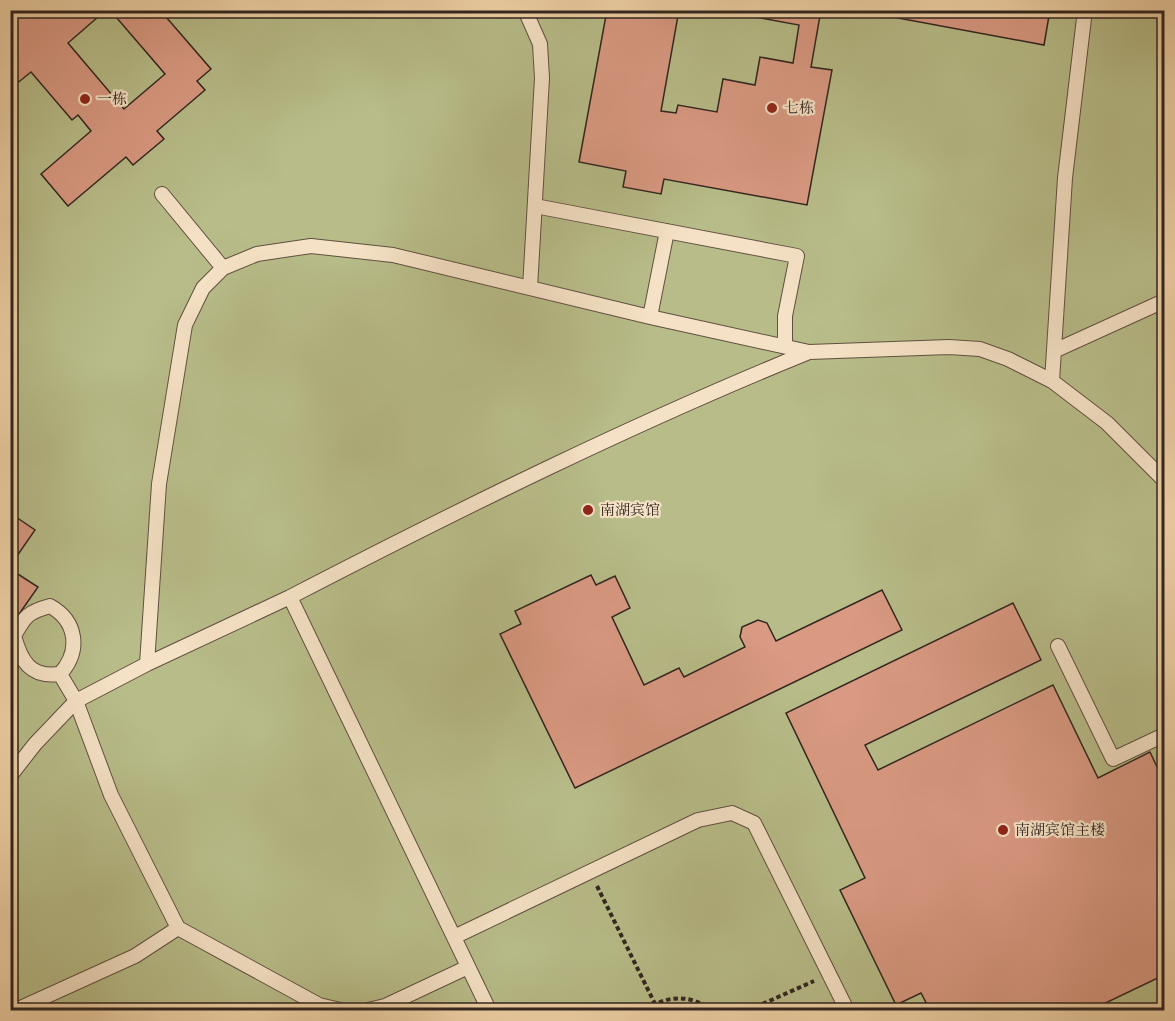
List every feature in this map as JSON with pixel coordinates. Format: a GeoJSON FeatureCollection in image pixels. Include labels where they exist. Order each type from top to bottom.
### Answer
{"type":"FeatureCollection","features":[{"type":"Feature","properties":{"kind":"lane"},"geometry":{"type":"LineString","coordinates":[[525,10],[540,44],[542,78],[530,288]]}},
{"type":"Feature","properties":{"kind":"lane"},"geometry":{"type":"LineString","coordinates":[[1052,381],[1065,178],[1085,10]]}},
{"type":"Feature","properties":{"kind":"lane"},"geometry":{"type":"LineString","coordinates":[[162,195],[223,268]]}},
{"type":"Feature","properties":{"kind":"lane"},"geometry":{"type":"LineString","coordinates":[[535,206],[797,256],[785,316],[785,346]]}},
{"type":"Feature","properties":{"kind":"lane"},"geometry":{"type":"LineString","coordinates":[[650,317],[667,231]]}},
{"type":"Feature","properties":{"kind":"lane"},"geometry":{"type":"LineString","coordinates":[[147,664],[159,484],[185,325],[203,288],[223,268],[257,254],[311,246],[393,255],[650,317],[809,352],[949,347],[980,350],[1008,359],[1052,381],[1107,423],[1164,480]]}},
{"type":"Feature","properties":{"kind":"lane"},"geometry":{"type":"LineString","coordinates":[[1054,351],[1164,301]]}},
{"type":"Feature","properties":{"kind":"lane"},"geometry":{"type":"LineString","coordinates":[[10,776],[35,744],[76,701],[147,664],[290,597],[420,529],[747,377],[809,352]]}},
{"type":"Feature","properties":{"kind":"lane"},"geometry":{"type":"LineString","coordinates":[[290,597],[489,1011]]}},
{"type":"Feature","properties":{"kind":"lane"},"geometry":{"type":"LineString","coordinates":[[50,606],[62,612],[72,631],[74,649],[68,666],[60,674],[47,676],[34,671],[20,657],[12,636],[24,616],[50,606]]}},
{"type":"Feature","properties":{"kind":"lane"},"geometry":{"type":"LineString","coordinates":[[1058,646],[1113,759],[1164,735]]}},
{"type":"Feature","properties":{"kind":"lane"},"geometry":{"type":"LineString","coordinates":[[60,674],[76,701],[111,795],[178,928],[320,1005],[340,1011]]}},
{"type":"Feature","properties":{"kind":"lane"},"geometry":{"type":"LineString","coordinates":[[454,937],[698,820],[732,813],[754,823],[847,1011]]}},
{"type":"Feature","properties":{"kind":"lane"},"geometry":{"type":"LineString","coordinates":[[16,1011],[135,956],[178,928]]}},
{"type":"Feature","properties":{"kind":"lane"},"geometry":{"type":"LineString","coordinates":[[368,1011],[385,1006],[468,967]]}},
{"type":"Feature","properties":{"kind":"path"},"geometry":{"type":"LineString","coordinates":[[590,872],[655,1004]]}},
{"type":"Feature","properties":{"kind":"path"},"geometry":{"type":"LineString","coordinates":[[749,1011],[829,974]]}},
{"type":"Feature","properties":{"kind":"path"},"geometry":{"type":"LineString","coordinates":[[646,1011],[667,999],[680,998],[693,1000],[711,1011]]}},
{"type":"Feature","properties":{"kind":"green space","name":"南湖宾馆"},"geometry":{"type":"Polygon","coordinates":[[[10,11],[1164,11],[1164,1010],[11,1010],[10,11]]]}},
{"type":"Feature","properties":{"kind":"building","name":"一栋"},"geometry":{"type":"Polygon","coordinates":[[[16,10],[106,10],[68,43],[124,109],[165,74],[110,10],[160,10],[211,69],[197,81],[205,90],[157,131],[164,139],[133,165],[126,157],[68,206],[41,174],[91,131],[78,115],[72,120],[31,72],[10,89],[10,15],[16,10]]]}},
{"type":"Feature","properties":{"kind":"building","name":"七栋"},"geometry":{"type":"Polygon","coordinates":[[[607,10],[679,10],[661,111],[676,113],[678,105],[717,112],[723,79],[755,85],[760,57],[793,63],[799,25],[718,10],[821,10],[811,67],[832,70],[807,205],[664,179],[661,194],[623,187],[626,171],[579,162],[607,10]]]}},
{"type":"Feature","properties":{"kind":"building"},"geometry":{"type":"Polygon","coordinates":[[[855,10],[1050,10],[1044,45],[855,10]]]}},
{"type":"Feature","properties":{"kind":"building"},"geometry":{"type":"Polygon","coordinates":[[[10,513],[35,530],[10,566],[10,513]]]}},
{"type":"Feature","properties":{"kind":"building"},"geometry":{"type":"Polygon","coordinates":[[[10,569],[38,587],[10,627],[10,569]]]}},
{"type":"Feature","properties":{"kind":"building"},"geometry":{"type":"Polygon","coordinates":[[[591,575],[596,585],[615,576],[630,608],[612,617],[644,685],[679,668],[684,677],[745,647],[740,637],[742,627],[758,620],[767,623],[776,641],[882,590],[902,630],[575,788],[500,634],[521,624],[515,611],[591,575]]]}},
{"type":"Feature","properties":{"kind":"building","name":"南湖宾馆主楼"},"geometry":{"type":"Polygon","coordinates":[[[1013,603],[1041,660],[865,745],[878,770],[1053,685],[1098,778],[1150,752],[1164,782],[1164,975],[1091,1010],[930,1010],[921,993],[896,1005],[840,890],[865,878],[786,713],[1013,603]]]}},
{"type":"Feature","properties":{"kind":"place","name":"一栋"},"geometry":{"type":"Point","coordinates":[85,99]}},
{"type":"Feature","properties":{"kind":"place","name":"七栋"},"geometry":{"type":"Point","coordinates":[772,108]}},
{"type":"Feature","properties":{"kind":"place","name":"南湖宾馆"},"geometry":{"type":"Point","coordinates":[588,510]}},
{"type":"Feature","properties":{"kind":"place","name":"南湖宾馆主楼"},"geometry":{"type":"Point","coordinates":[1003,830]}}]}
